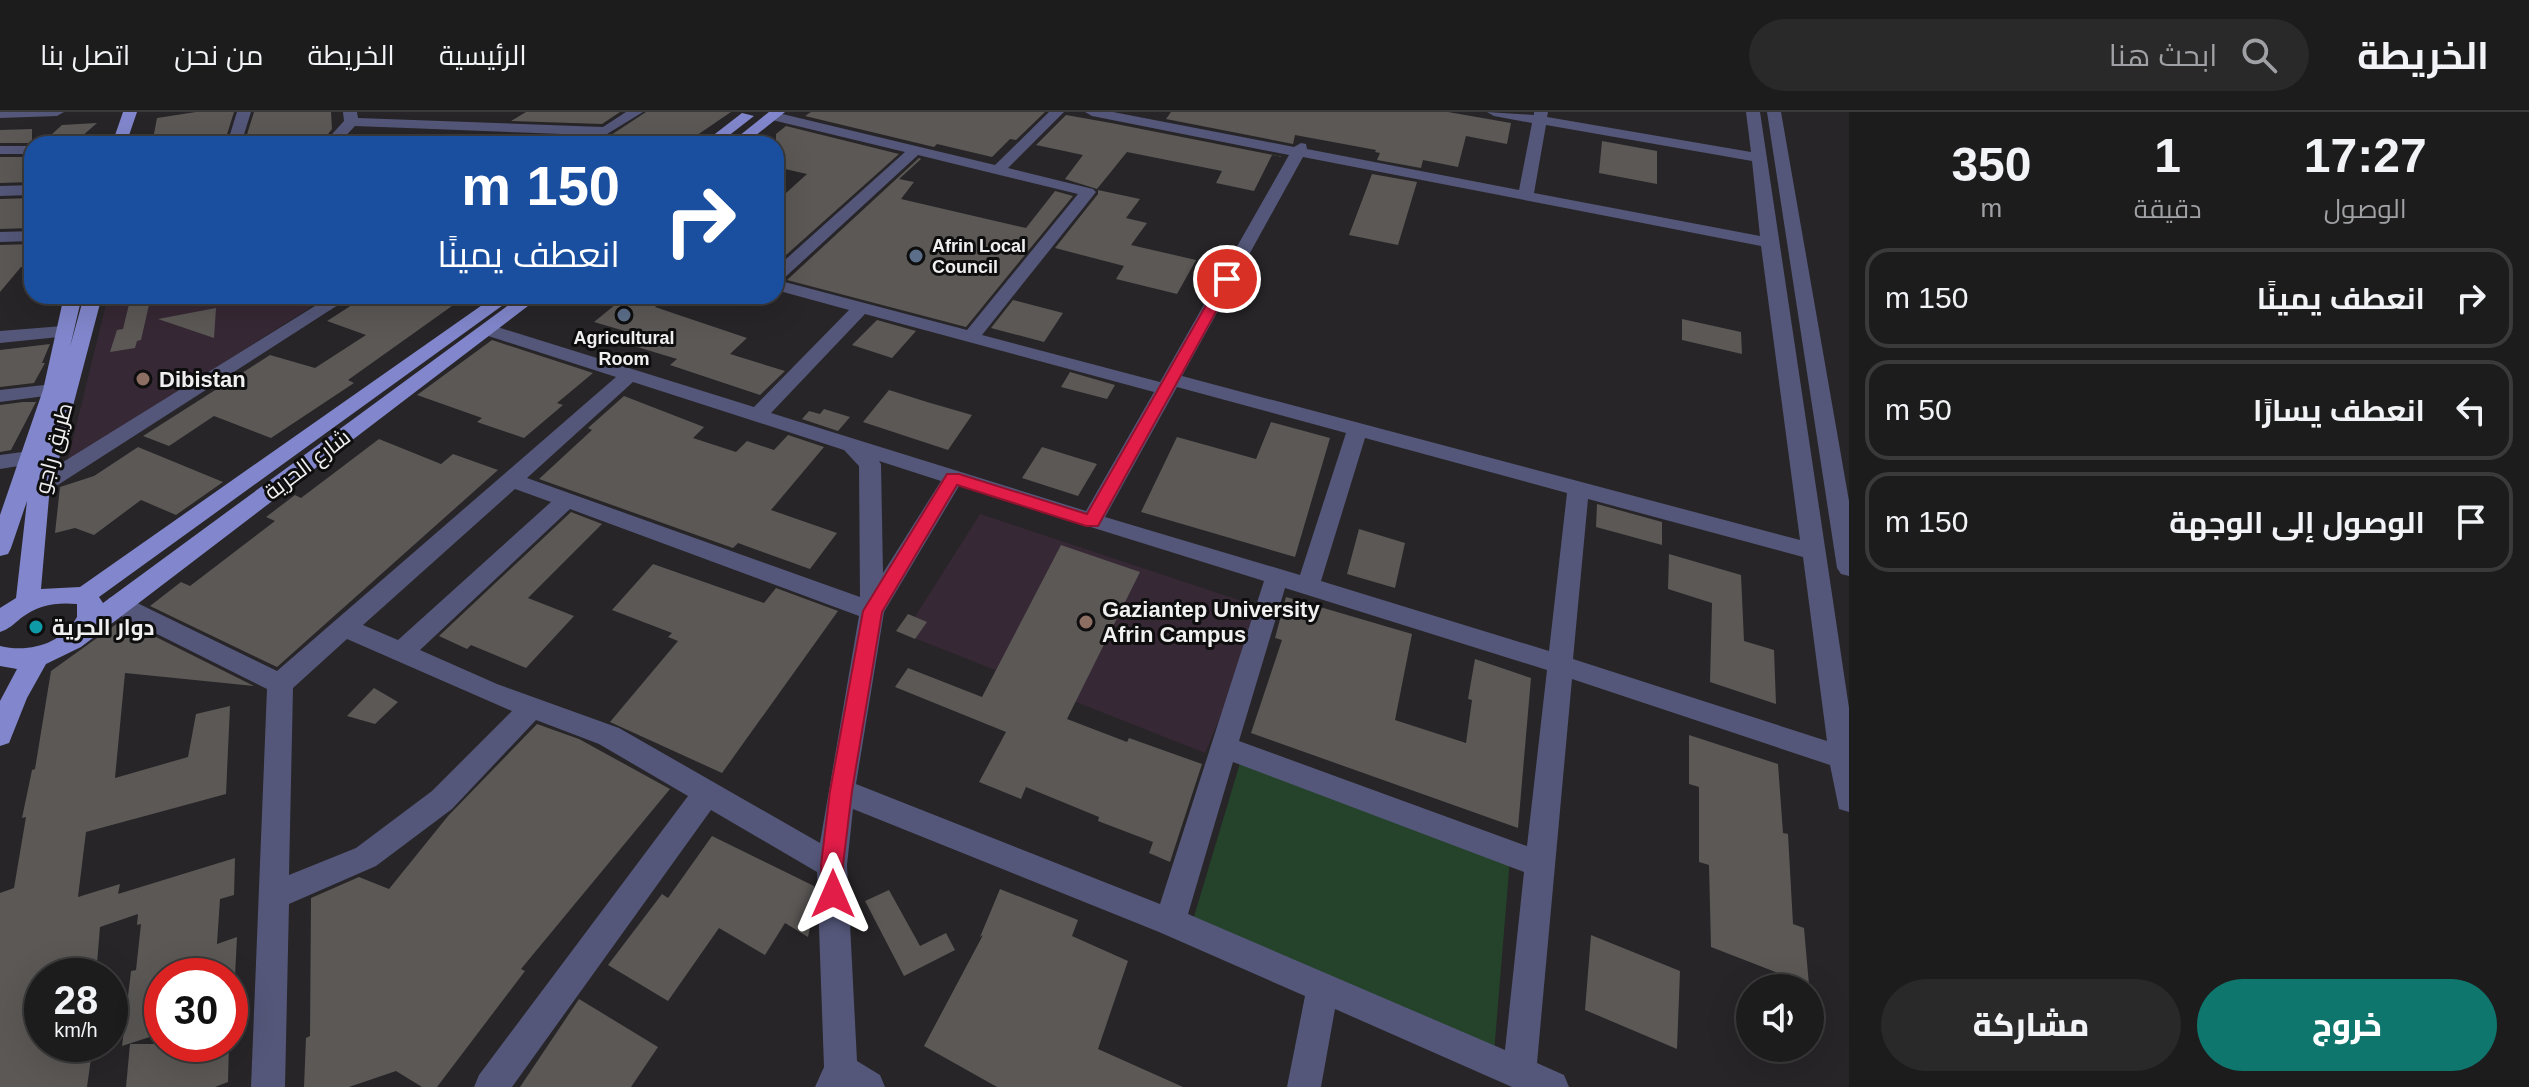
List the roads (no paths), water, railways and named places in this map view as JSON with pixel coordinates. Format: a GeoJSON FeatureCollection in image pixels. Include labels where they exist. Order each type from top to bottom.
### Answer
{"type":"FeatureCollection","features":[{"type":"Feature","properties":{"kind":"main road"},"geometry":{"type":"LineString","coordinates":[[122,136],[130,112]]}},
{"type":"Feature","properties":{"kind":"main road"},"geometry":{"type":"LineString","coordinates":[[135,136],[142,112]]}},
{"type":"Feature","properties":{"kind":"main road"},"geometry":{"type":"LineString","coordinates":[[720,136],[752,112]]}},
{"type":"Feature","properties":{"kind":"main road"},"geometry":{"type":"LineString","coordinates":[[747,136],[776,114]]}},
{"type":"Feature","properties":{"kind":"main road","name":"طريق راجو"},"geometry":{"type":"LineString","coordinates":[[0,548],[53,390],[71,304]]}},
{"type":"Feature","properties":{"kind":"main road","name":"طريق راجو"},"geometry":{"type":"LineString","coordinates":[[28,602],[42,485],[91,304]]}},
{"type":"Feature","properties":{"kind":"main road","name":"شارع الحرية"},"geometry":{"type":"LineString","coordinates":[[84,596],[491,304]]}},
{"type":"Feature","properties":{"kind":"main road","name":"شارع الحرية"},"geometry":{"type":"LineString","coordinates":[[37,657],[81,632],[522,304]]}},
{"type":"Feature","properties":{"kind":"main road"},"geometry":{"type":"LineString","coordinates":[[383,383],[405,391]]}},
{"type":"Feature","properties":{"kind":"main road"},"geometry":{"type":"LineString","coordinates":[[1,614],[54,594],[84,596],[91,604],[92,612],[81,632]]}},
{"type":"Feature","properties":{"kind":"main road"},"geometry":{"type":"LineString","coordinates":[[0,656],[21,660],[37,657]]}},
{"type":"Feature","properties":{"kind":"main road"},"geometry":{"type":"LineString","coordinates":[[0,735],[15,696],[37,657]]}},
{"type":"Feature","properties":{"kind":"street"},"geometry":{"type":"LineString","coordinates":[[0,114],[57,112]]}},
{"type":"Feature","properties":{"kind":"street"},"geometry":{"type":"LineString","coordinates":[[236,136],[244,112]]}},
{"type":"Feature","properties":{"kind":"street"},"geometry":{"type":"LineString","coordinates":[[494,127],[520,112]]}},
{"type":"Feature","properties":{"kind":"street"},"geometry":{"type":"LineString","coordinates":[[598,136],[636,112]]}},
{"type":"Feature","properties":{"kind":"street"},"geometry":{"type":"LineString","coordinates":[[998,170],[1057,112]]}},
{"type":"Feature","properties":{"kind":"street"},"geometry":{"type":"LineString","coordinates":[[1092,112],[1299,149],[1769,243]]}},
{"type":"Feature","properties":{"kind":"street"},"geometry":{"type":"LineString","coordinates":[[1494,112],[1540,116],[1759,158]]}},
{"type":"Feature","properties":{"kind":"street"},"geometry":{"type":"LineString","coordinates":[[1753,112],[1769,243],[1846,759],[1849,800]]}},
{"type":"Feature","properties":{"kind":"street"},"geometry":{"type":"LineString","coordinates":[[1774,112],[1849,568]]}},
{"type":"Feature","properties":{"kind":"street"},"geometry":{"type":"LineString","coordinates":[[776,114],[1088,192],[970,338]]}},
{"type":"Feature","properties":{"kind":"street"},"geometry":{"type":"LineString","coordinates":[[1526,196],[1540,116]]}},
{"type":"Feature","properties":{"kind":"street"},"geometry":{"type":"LineString","coordinates":[[336,136],[350,117],[606,131]]}},
{"type":"Feature","properties":{"kind":"street"},"geometry":{"type":"LineString","coordinates":[[784,270],[917,149]]}},
{"type":"Feature","properties":{"kind":"street"},"geometry":{"type":"LineString","coordinates":[[1092,521],[1299,149]]}},
{"type":"Feature","properties":{"kind":"street"},"geometry":{"type":"LineString","coordinates":[[0,150],[24,150]]}},
{"type":"Feature","properties":{"kind":"street"},"geometry":{"type":"LineString","coordinates":[[0,191],[24,190]]}},
{"type":"Feature","properties":{"kind":"street"},"geometry":{"type":"LineString","coordinates":[[0,237],[24,236]]}},
{"type":"Feature","properties":{"kind":"street"},"geometry":{"type":"LineString","coordinates":[[784,287],[970,338],[1357,430],[1815,552]]}},
{"type":"Feature","properties":{"kind":"street"},"geometry":{"type":"LineString","coordinates":[[42,485],[330,304]]}},
{"type":"Feature","properties":{"kind":"street"},"geometry":{"type":"LineString","coordinates":[[757,416],[861,308]]}},
{"type":"Feature","properties":{"kind":"street"},"geometry":{"type":"LineString","coordinates":[[488,330],[953,478],[1562,664],[1846,759]]}},
{"type":"Feature","properties":{"kind":"street"},"geometry":{"type":"LineString","coordinates":[[0,337],[63,332]]}},
{"type":"Feature","properties":{"kind":"street"},"geometry":{"type":"LineString","coordinates":[[268,1087],[280,684],[629,376]]}},
{"type":"Feature","properties":{"kind":"street"},"geometry":{"type":"LineString","coordinates":[[0,396],[53,390]]}},
{"type":"Feature","properties":{"kind":"street"},"geometry":{"type":"LineString","coordinates":[[1308,586],[1357,430]]}},
{"type":"Feature","properties":{"kind":"street"},"geometry":{"type":"LineString","coordinates":[[847,1081],[832,865],[841,791],[872,611],[870,464],[852,446]]}},
{"type":"Feature","properties":{"kind":"street"},"geometry":{"type":"LineString","coordinates":[[0,462],[30,458]]}},
{"type":"Feature","properties":{"kind":"street"},"geometry":{"type":"LineString","coordinates":[[872,611],[953,478]]}},
{"type":"Feature","properties":{"kind":"street"},"geometry":{"type":"LineString","coordinates":[[509,479],[872,611]]}},
{"type":"Feature","properties":{"kind":"street"},"geometry":{"type":"LineString","coordinates":[[1519,1073],[1578,489]]}},
{"type":"Feature","properties":{"kind":"street"},"geometry":{"type":"LineString","coordinates":[[401,653],[567,500]]}},
{"type":"Feature","properties":{"kind":"street"},"geometry":{"type":"LineString","coordinates":[[1170,922],[1277,576]]}},
{"type":"Feature","properties":{"kind":"street"},"geometry":{"type":"LineString","coordinates":[[118,604],[280,684]]}},
{"type":"Feature","properties":{"kind":"street"},"geometry":{"type":"LineString","coordinates":[[344,627],[532,707],[609,736],[832,865]]}},
{"type":"Feature","properties":{"kind":"street"},"geometry":{"type":"LineString","coordinates":[[274,896],[366,857],[442,800],[532,707]]}},
{"type":"Feature","properties":{"kind":"street"},"geometry":{"type":"LineString","coordinates":[[1223,747],[1539,864]]}},
{"type":"Feature","properties":{"kind":"street"},"geometry":{"type":"LineString","coordinates":[[841,791],[1170,922],[1552,1087]]}},
{"type":"Feature","properties":{"kind":"street"},"geometry":{"type":"LineString","coordinates":[[491,1087],[706,794]]}},
{"type":"Feature","properties":{"kind":"street"},"geometry":{"type":"LineString","coordinates":[[1304,1087],[1323,988]]}},
{"type":"Feature","properties":{"kind":"place","name":"Afrin Local Council"},"geometry":{"type":"Point","coordinates":[916,256]}},
{"type":"Feature","properties":{"kind":"place","name":"Agricultural Room"},"geometry":{"type":"Point","coordinates":[624,315]}},
{"type":"Feature","properties":{"kind":"place","name":"Dibistan"},"geometry":{"type":"Point","coordinates":[143,379]}},
{"type":"Feature","properties":{"kind":"place","name":"Gaziantep University Afrin Campus"},"geometry":{"type":"Point","coordinates":[1086,622]}},
{"type":"Feature","properties":{"kind":"place","name":"دوار الحرية"},"geometry":{"type":"Point","coordinates":[36,627]}}]}
